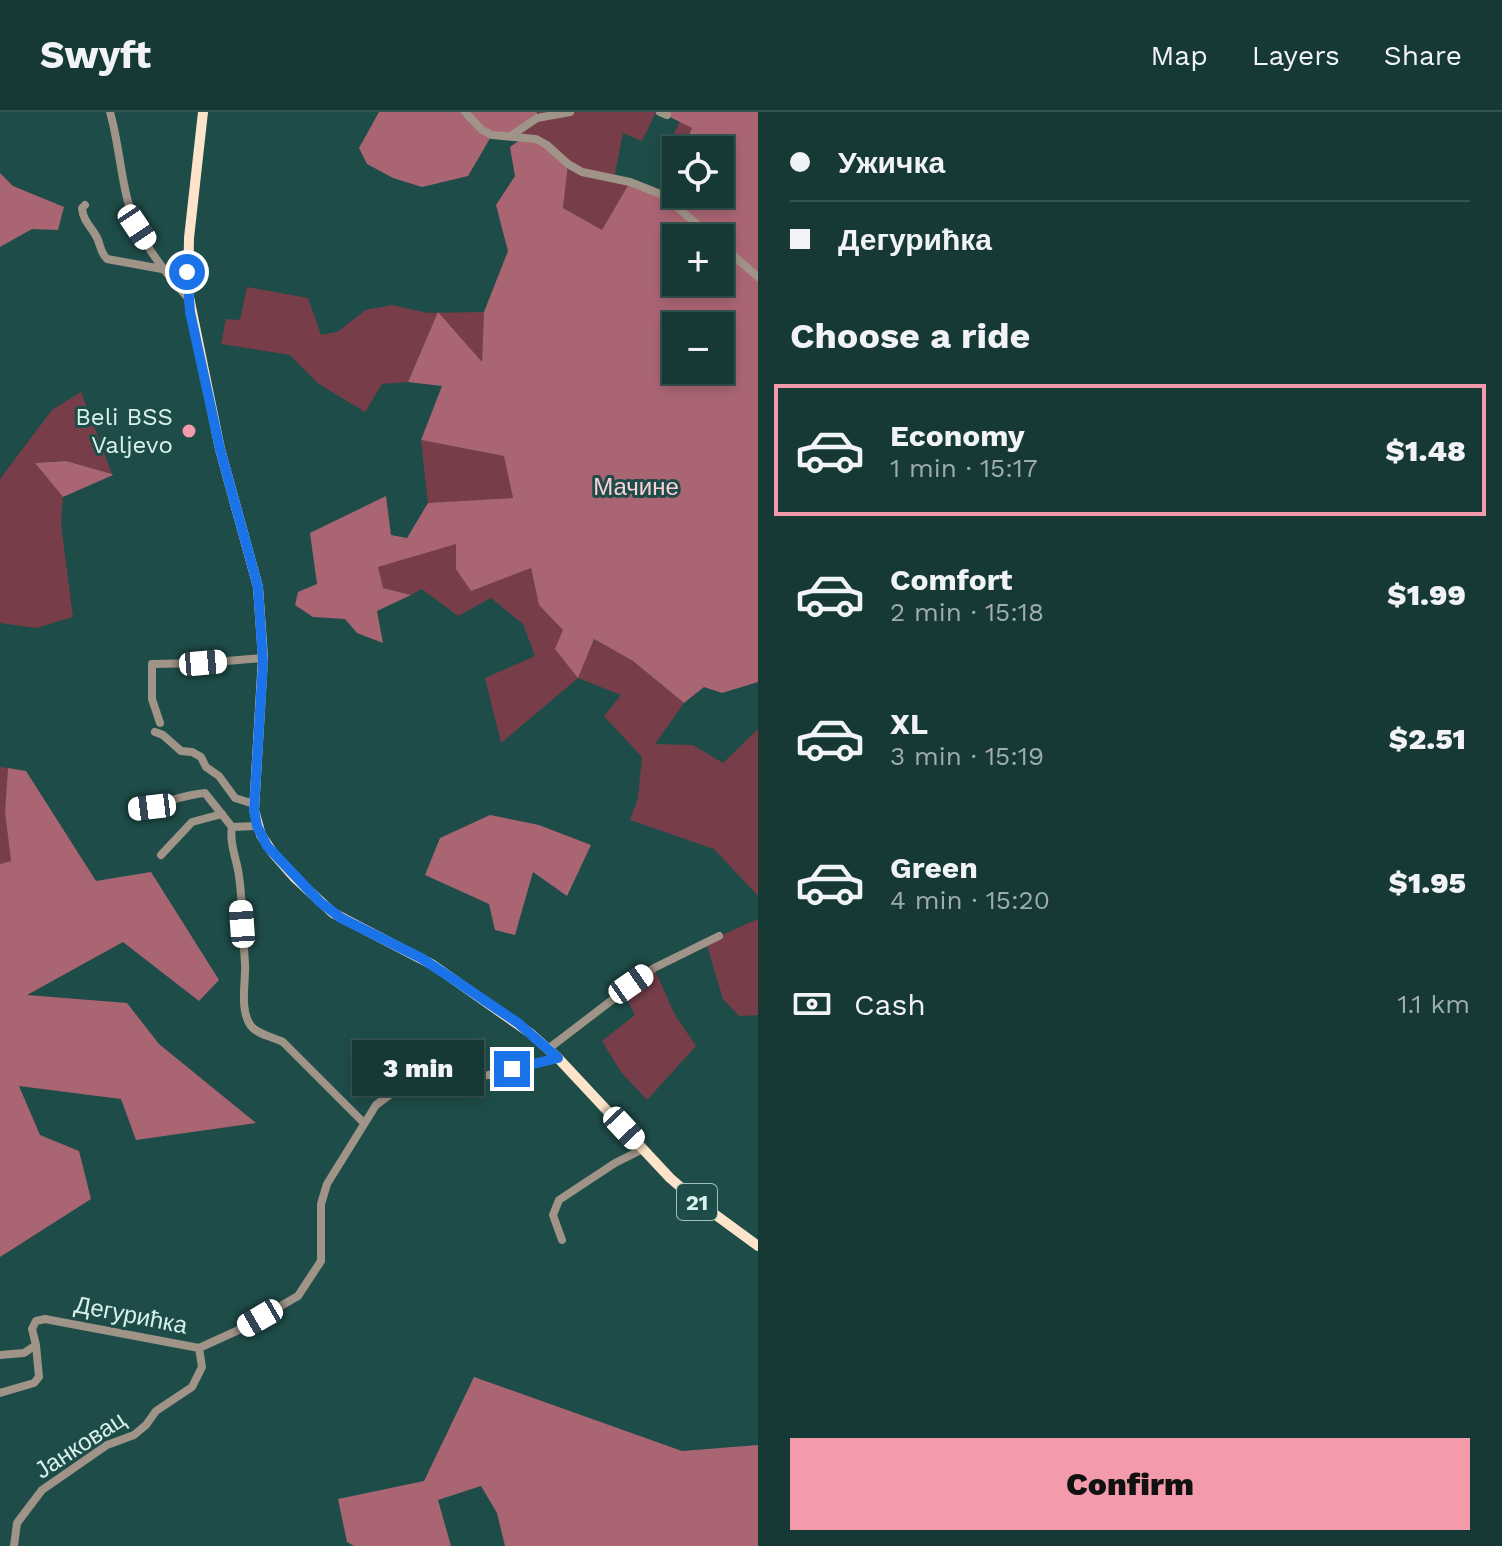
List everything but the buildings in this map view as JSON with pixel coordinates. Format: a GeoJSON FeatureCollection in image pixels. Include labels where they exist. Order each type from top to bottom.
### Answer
{"type":"FeatureCollection","features":[{"type":"Feature","properties":{"kind":"main road","name":"21"},"geometry":{"type":"LineString","coordinates":[[203,112],[189,238],[188,298],[220,449],[255,574],[261,617],[263,658],[254,804],[257,826],[276,857],[307,891],[333,913],[433,965],[518,1023],[558,1058],[688,1195],[758,1246]]}},
{"type":"Feature","properties":{"kind":"street"},"geometry":{"type":"LineString","coordinates":[[110,112],[128,200],[137,227],[162,269],[188,298]]}},
{"type":"Feature","properties":{"kind":"street"},"geometry":{"type":"LineString","coordinates":[[465,112],[482,130],[492,135],[536,139],[582,172],[630,182],[663,195],[697,224]]}},
{"type":"Feature","properties":{"kind":"street"},"geometry":{"type":"LineString","coordinates":[[511,135],[537,118],[570,112]]}},
{"type":"Feature","properties":{"kind":"street"},"geometry":{"type":"LineString","coordinates":[[85,205],[82,214],[87,227],[97,236],[107,259],[162,269]]}},
{"type":"Feature","properties":{"kind":"street"},"geometry":{"type":"LineString","coordinates":[[734,256],[758,277]]}},
{"type":"Feature","properties":{"kind":"street"},"geometry":{"type":"LineString","coordinates":[[160,723],[152,699],[152,664],[263,658]]}},
{"type":"Feature","properties":{"kind":"street"},"geometry":{"type":"LineString","coordinates":[[155,732],[181,751],[201,757],[206,767],[219,776],[235,798],[254,804]]}},
{"type":"Feature","properties":{"kind":"street"},"geometry":{"type":"LineString","coordinates":[[133,809],[205,793],[232,827],[239,874],[246,973],[245,1007],[250,1025],[283,1042],[363,1122]]}},
{"type":"Feature","properties":{"kind":"street"},"geometry":{"type":"LineString","coordinates":[[161,855],[192,822],[222,814]]}},
{"type":"Feature","properties":{"kind":"street"},"geometry":{"type":"LineString","coordinates":[[232,827],[257,826]]}},
{"type":"Feature","properties":{"kind":"street"},"geometry":{"type":"LineString","coordinates":[[548,1049],[654,968],[719,936]]}},
{"type":"Feature","properties":{"kind":"street","name":"Дегурићка"},"geometry":{"type":"LineString","coordinates":[[36,1345],[32,1329],[36,1321],[45,1319],[199,1348],[241,1329],[298,1296],[321,1261],[321,1204],[327,1184],[376,1105],[396,1090],[418,1081],[489,1075],[558,1058]]}},
{"type":"Feature","properties":{"kind":"street"},"geometry":{"type":"LineString","coordinates":[[562,1240],[553,1215],[559,1200],[615,1163],[643,1149]]}},
{"type":"Feature","properties":{"kind":"street"},"geometry":{"type":"LineString","coordinates":[[0,1355],[24,1353],[36,1345],[39,1377],[34,1383],[0,1393]]}},
{"type":"Feature","properties":{"kind":"street","name":"Јанковац"},"geometry":{"type":"LineString","coordinates":[[14,1546],[17,1523],[42,1490],[107,1445],[134,1435],[156,1411],[192,1387],[202,1367],[199,1348]]}},
{"type":"Feature","properties":{"kind":"shaded area"},"geometry":{"type":"Polygon","coordinates":[[[538,112],[656,112],[642,141],[623,133],[614,178],[630,182],[602,231],[563,208],[568,164],[511,135],[536,118],[538,112]]]}},
{"type":"Feature","properties":{"kind":"shaded area"},"geometry":{"type":"Polygon","coordinates":[[[680,121],[692,128],[689,136],[673,136],[680,121]]]}},
{"type":"Feature","properties":{"kind":"shaded area"},"geometry":{"type":"Polygon","coordinates":[[[247,287],[308,298],[321,335],[337,332],[366,310],[392,305],[428,313],[484,312],[482,363],[438,313],[408,382],[382,384],[365,412],[319,384],[290,355],[221,344],[226,319],[240,320],[247,287]]]}},
{"type":"Feature","properties":{"kind":"shaded area"},"geometry":{"type":"Polygon","coordinates":[[[81,392],[112,474],[66,461],[35,463],[63,497],[61,524],[73,617],[36,628],[0,623],[0,479],[52,410],[81,392]]]}},
{"type":"Feature","properties":{"kind":"shaded area"},"geometry":{"type":"Polygon","coordinates":[[[421,440],[505,456],[513,499],[428,503],[421,440]]]}},
{"type":"Feature","properties":{"kind":"shaded area"},"geometry":{"type":"Polygon","coordinates":[[[456,543],[531,568],[539,605],[564,630],[577,677],[594,639],[633,661],[684,703],[655,744],[693,745],[723,763],[758,729],[758,896],[714,849],[630,820],[638,798],[642,757],[604,716],[621,695],[578,678],[501,743],[485,678],[535,656],[523,624],[491,598],[458,616],[422,589],[411,595],[382,588],[378,567],[456,543]]]}},
{"type":"Feature","properties":{"kind":"shaded area"},"geometry":{"type":"Polygon","coordinates":[[[0,767],[8,768],[5,812],[11,861],[0,864],[0,767]]]}},
{"type":"Feature","properties":{"kind":"shaded area"},"geometry":{"type":"Polygon","coordinates":[[[758,919],[758,1015],[739,1016],[723,999],[706,942],[758,919]]]}},
{"type":"Feature","properties":{"kind":"shaded area"},"geometry":{"type":"Polygon","coordinates":[[[654,968],[675,1015],[696,1046],[647,1100],[621,1072],[602,1041],[635,1015],[623,991],[654,968]]]}},
{"type":"Feature","properties":{"kind":"green space"},"geometry":{"type":"Polygon","coordinates":[[[379,112],[537,112],[537,118],[511,135],[492,135],[468,176],[422,187],[393,178],[367,164],[359,148],[379,112]]]}},
{"type":"Feature","properties":{"kind":"green space","name":"Мачине"},"geometry":{"type":"Polygon","coordinates":[[[660,112],[758,112],[758,682],[722,693],[704,687],[684,703],[633,661],[594,639],[578,678],[555,649],[563,630],[539,605],[531,568],[471,591],[456,569],[456,544],[378,567],[383,588],[411,595],[377,611],[383,643],[357,633],[345,619],[313,617],[295,605],[298,592],[317,584],[310,533],[386,496],[391,535],[407,538],[428,503],[513,498],[504,456],[421,440],[442,386],[408,382],[438,312],[482,362],[484,312],[508,251],[496,205],[515,176],[510,147],[524,137],[536,139],[568,164],[563,208],[602,230],[630,182],[662,195],[662,208],[734,208],[734,136],[689,136],[692,128],[660,112]]]}},
{"type":"Feature","properties":{"kind":"green space"},"geometry":{"type":"Polygon","coordinates":[[[0,173],[13,186],[64,207],[58,230],[32,229],[0,247],[0,173]]]}},
{"type":"Feature","properties":{"kind":"green space"},"geometry":{"type":"Polygon","coordinates":[[[66,461],[113,475],[63,497],[35,463],[66,461]]]}},
{"type":"Feature","properties":{"kind":"green space"},"geometry":{"type":"Polygon","coordinates":[[[8,768],[26,771],[96,881],[151,872],[219,980],[199,1001],[123,942],[27,995],[127,1003],[159,1044],[256,1123],[136,1140],[121,1099],[19,1086],[40,1135],[79,1151],[91,1199],[0,1257],[0,864],[11,861],[5,812],[8,768]]]}},
{"type":"Feature","properties":{"kind":"green space"},"geometry":{"type":"Polygon","coordinates":[[[490,815],[539,825],[591,845],[567,896],[533,872],[515,935],[495,930],[489,904],[425,875],[440,838],[490,815]]]}},
{"type":"Feature","properties":{"kind":"green space"},"geometry":{"type":"Polygon","coordinates":[[[474,1377],[682,1451],[758,1445],[758,1546],[505,1546],[497,1513],[481,1486],[438,1500],[451,1546],[354,1546],[347,1542],[338,1499],[424,1481],[474,1377]]]}},
{"type":"Feature","properties":{"kind":"place","name":"Beli BSS Valjevo"},"geometry":{"type":"Point","coordinates":[189,431]}},
{"type":"Feature","properties":{"kind":"route"},"geometry":{"type":"LineString","coordinates":[[187,272],[190,312],[220,449],[258,587],[263,662],[254,810],[259,830],[276,857],[307,891],[333,913],[446,974],[518,1023],[558,1058],[512,1069]]}}]}
